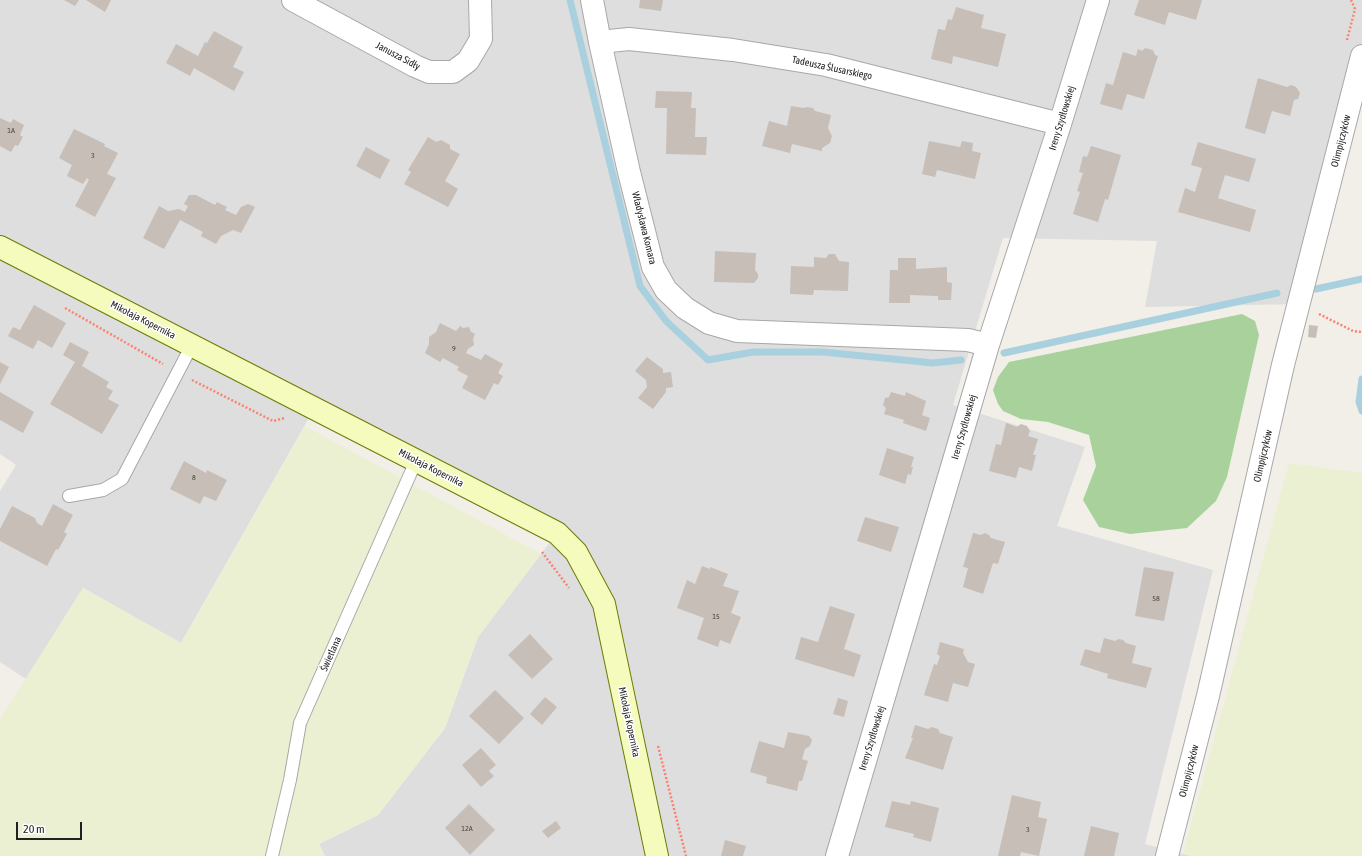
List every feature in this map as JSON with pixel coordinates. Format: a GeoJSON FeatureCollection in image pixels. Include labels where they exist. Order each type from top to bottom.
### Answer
{"type":"FeatureCollection","features":[{"type":"Feature","properties":{"kind":"street","name":"Janusza Sidły"},"geometry":{"type":"LineString","coordinates":[[293,0],[415,66],[429,72],[453,72],[468,61],[481,39],[480,0]]}},
{"type":"Feature","properties":{"kind":"street","name":"Władysława Komara"},"geometry":{"type":"LineString","coordinates":[[592,0],[629,172],[653,267],[666,290],[685,308],[708,323],[737,331],[968,340],[988,345]]}},
{"type":"Feature","properties":{"kind":"street","name":"Ireny Szydłowskiej"},"geometry":{"type":"LineString","coordinates":[[837,856],[988,345],[1060,124],[1098,0]]}},
{"type":"Feature","properties":{"kind":"street","name":"Tadeusza Ślusarskiego"},"geometry":{"type":"LineString","coordinates":[[600,42],[629,38],[733,50],[826,65],[1060,124]]}},
{"type":"Feature","properties":{"kind":"street","name":"Olimpijczyków"},"geometry":{"type":"LineString","coordinates":[[1167,856],[1208,696],[1283,365],[1362,56]]}},
{"type":"Feature","properties":{"kind":"street","name":"Mikołaja Kopernika"},"geometry":{"type":"LineString","coordinates":[[0,247],[557,533],[576,552],[604,604],[657,856]]}},
{"type":"Feature","properties":{"kind":"lane"},"geometry":{"type":"LineString","coordinates":[[68,496],[103,490],[122,479],[192,345]]}},
{"type":"Feature","properties":{"kind":"lane","name":"Świetlana"},"geometry":{"type":"LineString","coordinates":[[272,856],[290,780],[300,724],[416,461]]}},
{"type":"Feature","properties":{"kind":"path"},"geometry":{"type":"LineString","coordinates":[[1299,304],[1353,331],[1362,332]]}},
{"type":"Feature","properties":{"kind":"shaded area"},"geometry":{"type":"Polygon","coordinates":[[[0,0],[1362,0],[1362,87],[1299,304],[1145,307],[1157,241],[1003,238],[953,405],[1085,447],[1057,526],[1213,570],[1145,844],[1192,856],[325,856],[319,844],[378,815],[445,728],[478,637],[557,533],[314,409],[181,643],[83,588],[26,679],[0,662],[0,491],[16,465],[0,454],[0,0]]]}},
{"type":"Feature","properties":{"kind":"green space"},"geometry":{"type":"Polygon","coordinates":[[[1242,314],[1255,321],[1259,335],[1227,477],[1216,501],[1187,528],[1130,534],[1099,527],[1083,500],[1096,466],[1089,435],[1048,422],[1021,419],[1003,411],[998,404],[993,390],[998,377],[1009,362],[1242,314]]]}},
{"type":"Feature","properties":{"kind":"green space"},"geometry":{"type":"Polygon","coordinates":[[[305,426],[541,554],[478,637],[445,728],[378,815],[319,844],[325,856],[0,856],[0,719],[83,588],[181,643],[305,426]]]}},
{"type":"Feature","properties":{"kind":"green space"},"geometry":{"type":"Polygon","coordinates":[[[1289,463],[1362,473],[1362,856],[1192,856],[1183,853],[1289,463]]]}},
{"type":"Feature","properties":{"kind":"building"},"geometry":{"type":"Polygon","coordinates":[[[64,0],[79,0],[75,6],[64,0]]]}},
{"type":"Feature","properties":{"kind":"building"},"geometry":{"type":"Polygon","coordinates":[[[86,0],[111,0],[105,12],[86,0]]]}},
{"type":"Feature","properties":{"kind":"building"},"geometry":{"type":"Polygon","coordinates":[[[640,0],[663,0],[661,11],[639,8],[640,0]]]}},
{"type":"Feature","properties":{"kind":"building"},"geometry":{"type":"Polygon","coordinates":[[[1139,0],[1202,0],[1196,20],[1169,12],[1165,25],[1134,15],[1139,0]]]}},
{"type":"Feature","properties":{"kind":"building"},"geometry":{"type":"Polygon","coordinates":[[[956,7],[984,15],[981,28],[1006,34],[998,67],[953,56],[952,64],[931,59],[938,29],[945,30],[948,19],[952,20],[956,7]]]}},
{"type":"Feature","properties":{"kind":"building"},"geometry":{"type":"Polygon","coordinates":[[[214,31],[243,47],[233,67],[244,72],[234,91],[194,68],[190,76],[166,63],[176,44],[198,56],[205,42],[207,43],[214,31]]]}},
{"type":"Feature","properties":{"kind":"building"},"geometry":{"type":"Polygon","coordinates":[[[1145,48],[1153,50],[1155,55],[1158,56],[1144,99],[1127,94],[1122,110],[1100,104],[1106,83],[1113,85],[1123,52],[1136,56],[1138,49],[1142,51],[1145,48]]]}},
{"type":"Feature","properties":{"kind":"building"},"geometry":{"type":"Polygon","coordinates":[[[1258,78],[1287,87],[1291,85],[1296,87],[1300,93],[1298,99],[1294,100],[1290,116],[1272,111],[1265,134],[1245,128],[1258,78]]]}},
{"type":"Feature","properties":{"kind":"building"},"geometry":{"type":"Polygon","coordinates":[[[656,91],[692,92],[691,108],[696,108],[695,137],[707,137],[706,155],[666,154],[667,108],[655,108],[656,91]]]}},
{"type":"Feature","properties":{"kind":"building"},"geometry":{"type":"Polygon","coordinates":[[[791,106],[813,108],[815,111],[831,115],[828,128],[832,136],[830,143],[822,148],[822,151],[792,144],[790,153],[762,146],[769,121],[787,126],[791,106]]]}},
{"type":"Feature","properties":{"kind":"building"},"geometry":{"type":"Polygon","coordinates":[[[0,118],[11,123],[13,119],[24,125],[20,135],[23,137],[18,146],[15,145],[11,152],[0,146],[0,118]]]}},
{"type":"Feature","properties":{"kind":"building"},"geometry":{"type":"Polygon","coordinates":[[[74,129],[105,144],[104,146],[118,153],[107,174],[116,178],[95,217],[75,206],[89,180],[87,178],[83,184],[67,176],[72,165],[59,158],[74,129]]]}},
{"type":"Feature","properties":{"kind":"building"},"geometry":{"type":"Polygon","coordinates":[[[428,137],[436,142],[441,140],[450,145],[450,149],[460,154],[445,181],[458,189],[448,207],[404,184],[411,172],[408,170],[428,137]]]}},
{"type":"Feature","properties":{"kind":"building"},"geometry":{"type":"Polygon","coordinates":[[[929,141],[960,147],[962,141],[973,143],[972,151],[981,153],[975,179],[937,170],[935,177],[922,174],[929,141]]]}},
{"type":"Feature","properties":{"kind":"building"},"geometry":{"type":"Polygon","coordinates":[[[1198,142],[1256,159],[1249,182],[1225,175],[1218,198],[1256,210],[1250,232],[1178,212],[1185,188],[1195,192],[1202,168],[1191,165],[1198,142]]]}},
{"type":"Feature","properties":{"kind":"building"},"geometry":{"type":"Polygon","coordinates":[[[1091,146],[1121,155],[1108,200],[1105,199],[1098,222],[1073,214],[1080,192],[1077,191],[1083,173],[1079,172],[1083,156],[1087,157],[1091,146]]]}},
{"type":"Feature","properties":{"kind":"building"},"geometry":{"type":"Polygon","coordinates":[[[366,147],[390,160],[380,179],[356,166],[366,147]]]}},
{"type":"Feature","properties":{"kind":"building"},"geometry":{"type":"Polygon","coordinates":[[[189,195],[196,195],[215,205],[217,202],[227,207],[225,210],[236,215],[241,207],[248,204],[255,207],[241,233],[233,230],[221,236],[216,244],[201,236],[203,232],[180,220],[164,249],[143,238],[159,206],[168,211],[179,209],[185,212],[188,206],[184,204],[189,195]]]}},
{"type":"Feature","properties":{"kind":"building"},"geometry":{"type":"Polygon","coordinates":[[[715,251],[756,253],[755,270],[758,274],[758,278],[754,283],[714,282],[715,251]]]}},
{"type":"Feature","properties":{"kind":"building"},"geometry":{"type":"Polygon","coordinates":[[[829,254],[835,254],[839,261],[849,262],[848,291],[814,290],[813,295],[790,294],[791,266],[814,267],[814,257],[826,258],[829,254]]]}},
{"type":"Feature","properties":{"kind":"building"},"geometry":{"type":"Polygon","coordinates":[[[898,258],[916,258],[916,269],[947,267],[947,282],[952,283],[951,300],[938,300],[938,296],[910,295],[910,303],[889,303],[890,270],[898,270],[898,258]]]}},
{"type":"Feature","properties":{"kind":"building"},"geometry":{"type":"Polygon","coordinates":[[[34,305],[66,323],[52,348],[38,340],[33,349],[8,336],[13,327],[20,330],[34,305]]]}},
{"type":"Feature","properties":{"kind":"building"},"geometry":{"type":"Polygon","coordinates":[[[440,323],[456,331],[460,326],[463,328],[469,327],[471,332],[475,334],[473,339],[474,345],[468,349],[466,353],[481,360],[485,354],[503,364],[498,373],[503,376],[498,385],[494,383],[485,400],[462,388],[468,376],[457,370],[459,367],[443,358],[440,362],[425,353],[429,344],[429,337],[436,332],[440,323]]]}},
{"type":"Feature","properties":{"kind":"building"},"geometry":{"type":"Polygon","coordinates":[[[1309,325],[1318,326],[1316,338],[1308,337],[1309,325]]]}},
{"type":"Feature","properties":{"kind":"building"},"geometry":{"type":"Polygon","coordinates":[[[70,342],[89,352],[82,366],[109,382],[106,387],[113,391],[108,399],[119,405],[102,434],[50,404],[75,362],[63,355],[70,342]]]}},
{"type":"Feature","properties":{"kind":"building"},"geometry":{"type":"Polygon","coordinates":[[[647,357],[663,369],[663,373],[671,372],[673,387],[666,388],[666,392],[653,409],[638,398],[647,387],[646,380],[635,371],[647,357]]]}},
{"type":"Feature","properties":{"kind":"building"},"geometry":{"type":"Polygon","coordinates":[[[0,362],[9,367],[0,384],[0,362]]]}},
{"type":"Feature","properties":{"kind":"building"},"geometry":{"type":"Polygon","coordinates":[[[0,392],[34,412],[23,433],[0,420],[0,392]]]}},
{"type":"Feature","properties":{"kind":"building"},"geometry":{"type":"Polygon","coordinates":[[[891,392],[905,396],[906,392],[926,401],[922,415],[930,418],[926,431],[903,423],[904,420],[884,414],[886,408],[883,405],[885,398],[889,397],[891,392]]]}},
{"type":"Feature","properties":{"kind":"building"},"geometry":{"type":"Polygon","coordinates":[[[1006,423],[1017,427],[1021,424],[1027,426],[1030,431],[1028,436],[1038,439],[1033,455],[1036,455],[1032,471],[1019,467],[1016,478],[989,471],[996,444],[1001,445],[1006,423]]]}},
{"type":"Feature","properties":{"kind":"building"},"geometry":{"type":"Polygon","coordinates":[[[887,448],[914,457],[911,467],[913,467],[911,475],[908,474],[905,484],[879,475],[887,448]]]}},
{"type":"Feature","properties":{"kind":"building"},"geometry":{"type":"Polygon","coordinates":[[[184,461],[206,473],[207,470],[227,480],[216,501],[204,496],[200,504],[170,489],[184,461]]]}},
{"type":"Feature","properties":{"kind":"building"},"geometry":{"type":"Polygon","coordinates":[[[53,504],[73,515],[64,532],[67,534],[58,550],[56,549],[47,566],[0,541],[0,529],[12,506],[35,518],[37,523],[42,526],[53,504]]]}},
{"type":"Feature","properties":{"kind":"building"},"geometry":{"type":"Polygon","coordinates":[[[865,517],[899,527],[891,552],[857,541],[865,517]]]}},
{"type":"Feature","properties":{"kind":"building"},"geometry":{"type":"Polygon","coordinates":[[[973,533],[981,535],[985,533],[991,538],[1005,542],[998,564],[993,563],[983,594],[963,587],[968,568],[963,567],[973,533]]]}},
{"type":"Feature","properties":{"kind":"building"},"geometry":{"type":"Polygon","coordinates":[[[702,566],[710,569],[710,567],[728,574],[723,586],[739,591],[731,613],[741,617],[730,644],[720,640],[718,647],[697,639],[704,618],[677,608],[687,580],[695,584],[702,566]]]}},
{"type":"Feature","properties":{"kind":"building"},"geometry":{"type":"Polygon","coordinates":[[[1144,567],[1174,572],[1164,621],[1135,616],[1144,567]]]}},
{"type":"Feature","properties":{"kind":"building"},"geometry":{"type":"Polygon","coordinates":[[[830,606],[855,614],[844,649],[861,655],[854,677],[795,659],[801,637],[818,642],[830,606]]]}},
{"type":"Feature","properties":{"kind":"building"},"geometry":{"type":"Polygon","coordinates":[[[530,634],[553,659],[532,679],[508,655],[530,634]]]}},
{"type":"Feature","properties":{"kind":"building"},"geometry":{"type":"Polygon","coordinates":[[[1104,638],[1115,641],[1119,639],[1123,640],[1126,643],[1136,646],[1132,663],[1152,668],[1146,688],[1107,678],[1108,674],[1080,665],[1085,649],[1100,653],[1104,638]]]}},
{"type":"Feature","properties":{"kind":"building"},"geometry":{"type":"Polygon","coordinates":[[[940,642],[964,649],[963,653],[968,662],[975,664],[968,687],[953,683],[948,702],[924,695],[934,664],[937,665],[940,656],[937,654],[940,642]]]}},
{"type":"Feature","properties":{"kind":"building"},"geometry":{"type":"Polygon","coordinates":[[[495,690],[524,718],[499,744],[469,716],[495,690]]]}},
{"type":"Feature","properties":{"kind":"building"},"geometry":{"type":"Polygon","coordinates":[[[545,697],[557,707],[542,725],[530,714],[545,697]]]}},
{"type":"Feature","properties":{"kind":"building"},"geometry":{"type":"Polygon","coordinates":[[[838,698],[848,701],[844,717],[833,714],[838,698]]]}},
{"type":"Feature","properties":{"kind":"building"},"geometry":{"type":"Polygon","coordinates":[[[915,725],[928,729],[932,727],[938,729],[940,733],[953,737],[943,770],[905,758],[913,738],[911,738],[915,725]]]}},
{"type":"Feature","properties":{"kind":"building"},"geometry":{"type":"Polygon","coordinates":[[[788,732],[809,736],[812,740],[810,746],[805,749],[802,759],[808,761],[802,781],[799,781],[797,791],[766,783],[767,777],[750,772],[759,741],[784,748],[788,732]]]}},
{"type":"Feature","properties":{"kind":"building"},"geometry":{"type":"Polygon","coordinates":[[[481,748],[496,765],[489,771],[494,776],[481,787],[462,765],[481,748]]]}},
{"type":"Feature","properties":{"kind":"building"},"geometry":{"type":"Polygon","coordinates":[[[1012,795],[1041,802],[1038,817],[1047,819],[1039,856],[1021,852],[1020,856],[998,856],[1012,795]]]}},
{"type":"Feature","properties":{"kind":"building"},"geometry":{"type":"Polygon","coordinates":[[[892,801],[910,805],[911,801],[939,808],[931,842],[913,837],[914,834],[885,827],[892,801]]]}},
{"type":"Feature","properties":{"kind":"building"},"geometry":{"type":"Polygon","coordinates":[[[469,804],[495,830],[470,855],[445,828],[469,804]]]}},
{"type":"Feature","properties":{"kind":"building"},"geometry":{"type":"Polygon","coordinates":[[[556,821],[561,828],[548,838],[542,831],[556,821]]]}},
{"type":"Feature","properties":{"kind":"building"},"geometry":{"type":"Polygon","coordinates":[[[1091,826],[1119,833],[1114,856],[1084,856],[1091,826]]]}},
{"type":"Feature","properties":{"kind":"building"},"geometry":{"type":"Polygon","coordinates":[[[725,840],[746,846],[743,856],[721,856],[725,840]]]}},
{"type":"Feature","properties":{"kind":"waterway"},"geometry":{"type":"LineString","coordinates":[[570,0],[640,286],[666,321],[708,360],[753,352],[823,352],[933,363],[961,360]]}},
{"type":"Feature","properties":{"kind":"waterway"},"geometry":{"type":"LineString","coordinates":[[1316,289],[1362,279]]}},
{"type":"Feature","properties":{"kind":"waterway"},"geometry":{"type":"LineString","coordinates":[[1004,353],[1277,293]]}},
{"type":"Feature","properties":{"kind":"waterway"},"geometry":{"type":"LineString","coordinates":[[1362,379],[1359,402],[1362,411]]}}]}
